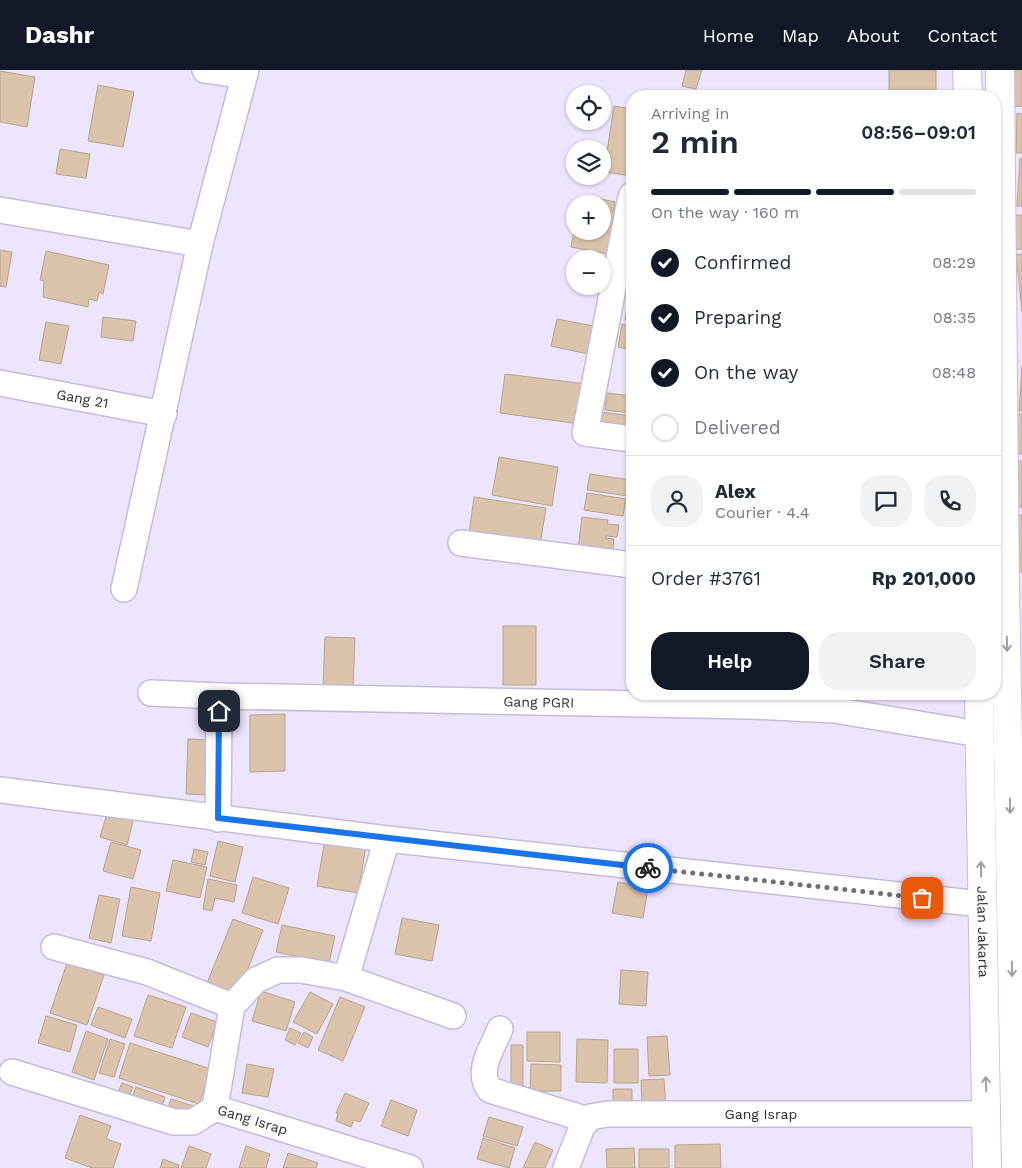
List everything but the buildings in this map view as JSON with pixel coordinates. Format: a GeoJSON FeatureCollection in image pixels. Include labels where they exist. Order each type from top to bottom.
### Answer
{"type":"FeatureCollection","features":[{"type":"Feature","properties":{"kind":"main road"},"geometry":{"type":"LineString","coordinates":[[967,70],[968,90]]}},
{"type":"Feature","properties":{"kind":"main road"},"geometry":{"type":"LineString","coordinates":[[1000,70],[1000,90]]}},
{"type":"Feature","properties":{"kind":"main road"},"geometry":{"type":"LineString","coordinates":[[1001,144],[1016,1168]]}},
{"type":"Feature","properties":{"kind":"main road","name":"Jalan Jakarta"},"geometry":{"type":"LineString","coordinates":[[979,700],[987,1168]]}},
{"type":"Feature","properties":{"kind":"street"},"geometry":{"type":"LineString","coordinates":[[124,589],[200,244],[245,73],[205,70]]}},
{"type":"Feature","properties":{"kind":"street"},"geometry":{"type":"LineString","coordinates":[[0,210],[200,244]]}},
{"type":"Feature","properties":{"kind":"street"},"geometry":{"type":"LineString","coordinates":[[626,222],[585,433],[626,438]]}},
{"type":"Feature","properties":{"kind":"street","name":"Gang 21"},"geometry":{"type":"LineString","coordinates":[[0,383],[164,414]]}},
{"type":"Feature","properties":{"kind":"street"},"geometry":{"type":"LineString","coordinates":[[461,543],[626,564]]}},
{"type":"Feature","properties":{"kind":"street","name":"Gang PGRI"},"geometry":{"type":"LineString","coordinates":[[151,693],[221,696],[626,699]]}},
{"type":"Feature","properties":{"kind":"street"},"geometry":{"type":"LineString","coordinates":[[218,818],[219,711],[221,696]]}},
{"type":"Feature","properties":{"kind":"street","name":"Gang PGRI"},"geometry":{"type":"LineString","coordinates":[[751,700],[834,702],[979,734]]}},
{"type":"Feature","properties":{"kind":"street"},"geometry":{"type":"LineString","coordinates":[[0,790],[138,809],[295,826],[387,839],[981,904]]}},
{"type":"Feature","properties":{"kind":"street"},"geometry":{"type":"LineString","coordinates":[[346,978],[387,839]]}},
{"type":"Feature","properties":{"kind":"street"},"geometry":{"type":"LineString","coordinates":[[54,947],[147,972],[232,1006]]}},
{"type":"Feature","properties":{"kind":"street"},"geometry":{"type":"LineString","coordinates":[[215,1108],[232,1006],[256,980],[278,970],[301,970],[346,978],[453,1016]]}},
{"type":"Feature","properties":{"kind":"street"},"geometry":{"type":"LineString","coordinates":[[500,1029],[483,1070],[484,1080],[490,1090],[588,1120],[582,1127],[566,1168]]}},
{"type":"Feature","properties":{"kind":"street","name":"Gang Israp"},"geometry":{"type":"LineString","coordinates":[[12,1072],[174,1122],[193,1122],[215,1108],[410,1168]]}},
{"type":"Feature","properties":{"kind":"street","name":"Gang Israp"},"geometry":{"type":"LineString","coordinates":[[588,1120],[608,1114],[987,1114]]}},
{"type":"Feature","properties":{"kind":"way so far"},"geometry":{"type":"LineString","coordinates":[[648,868],[922,898]]}},
{"type":"Feature","properties":{"kind":"route"},"geometry":{"type":"LineString","coordinates":[[219,711],[218,818],[648,868]]}}]}
